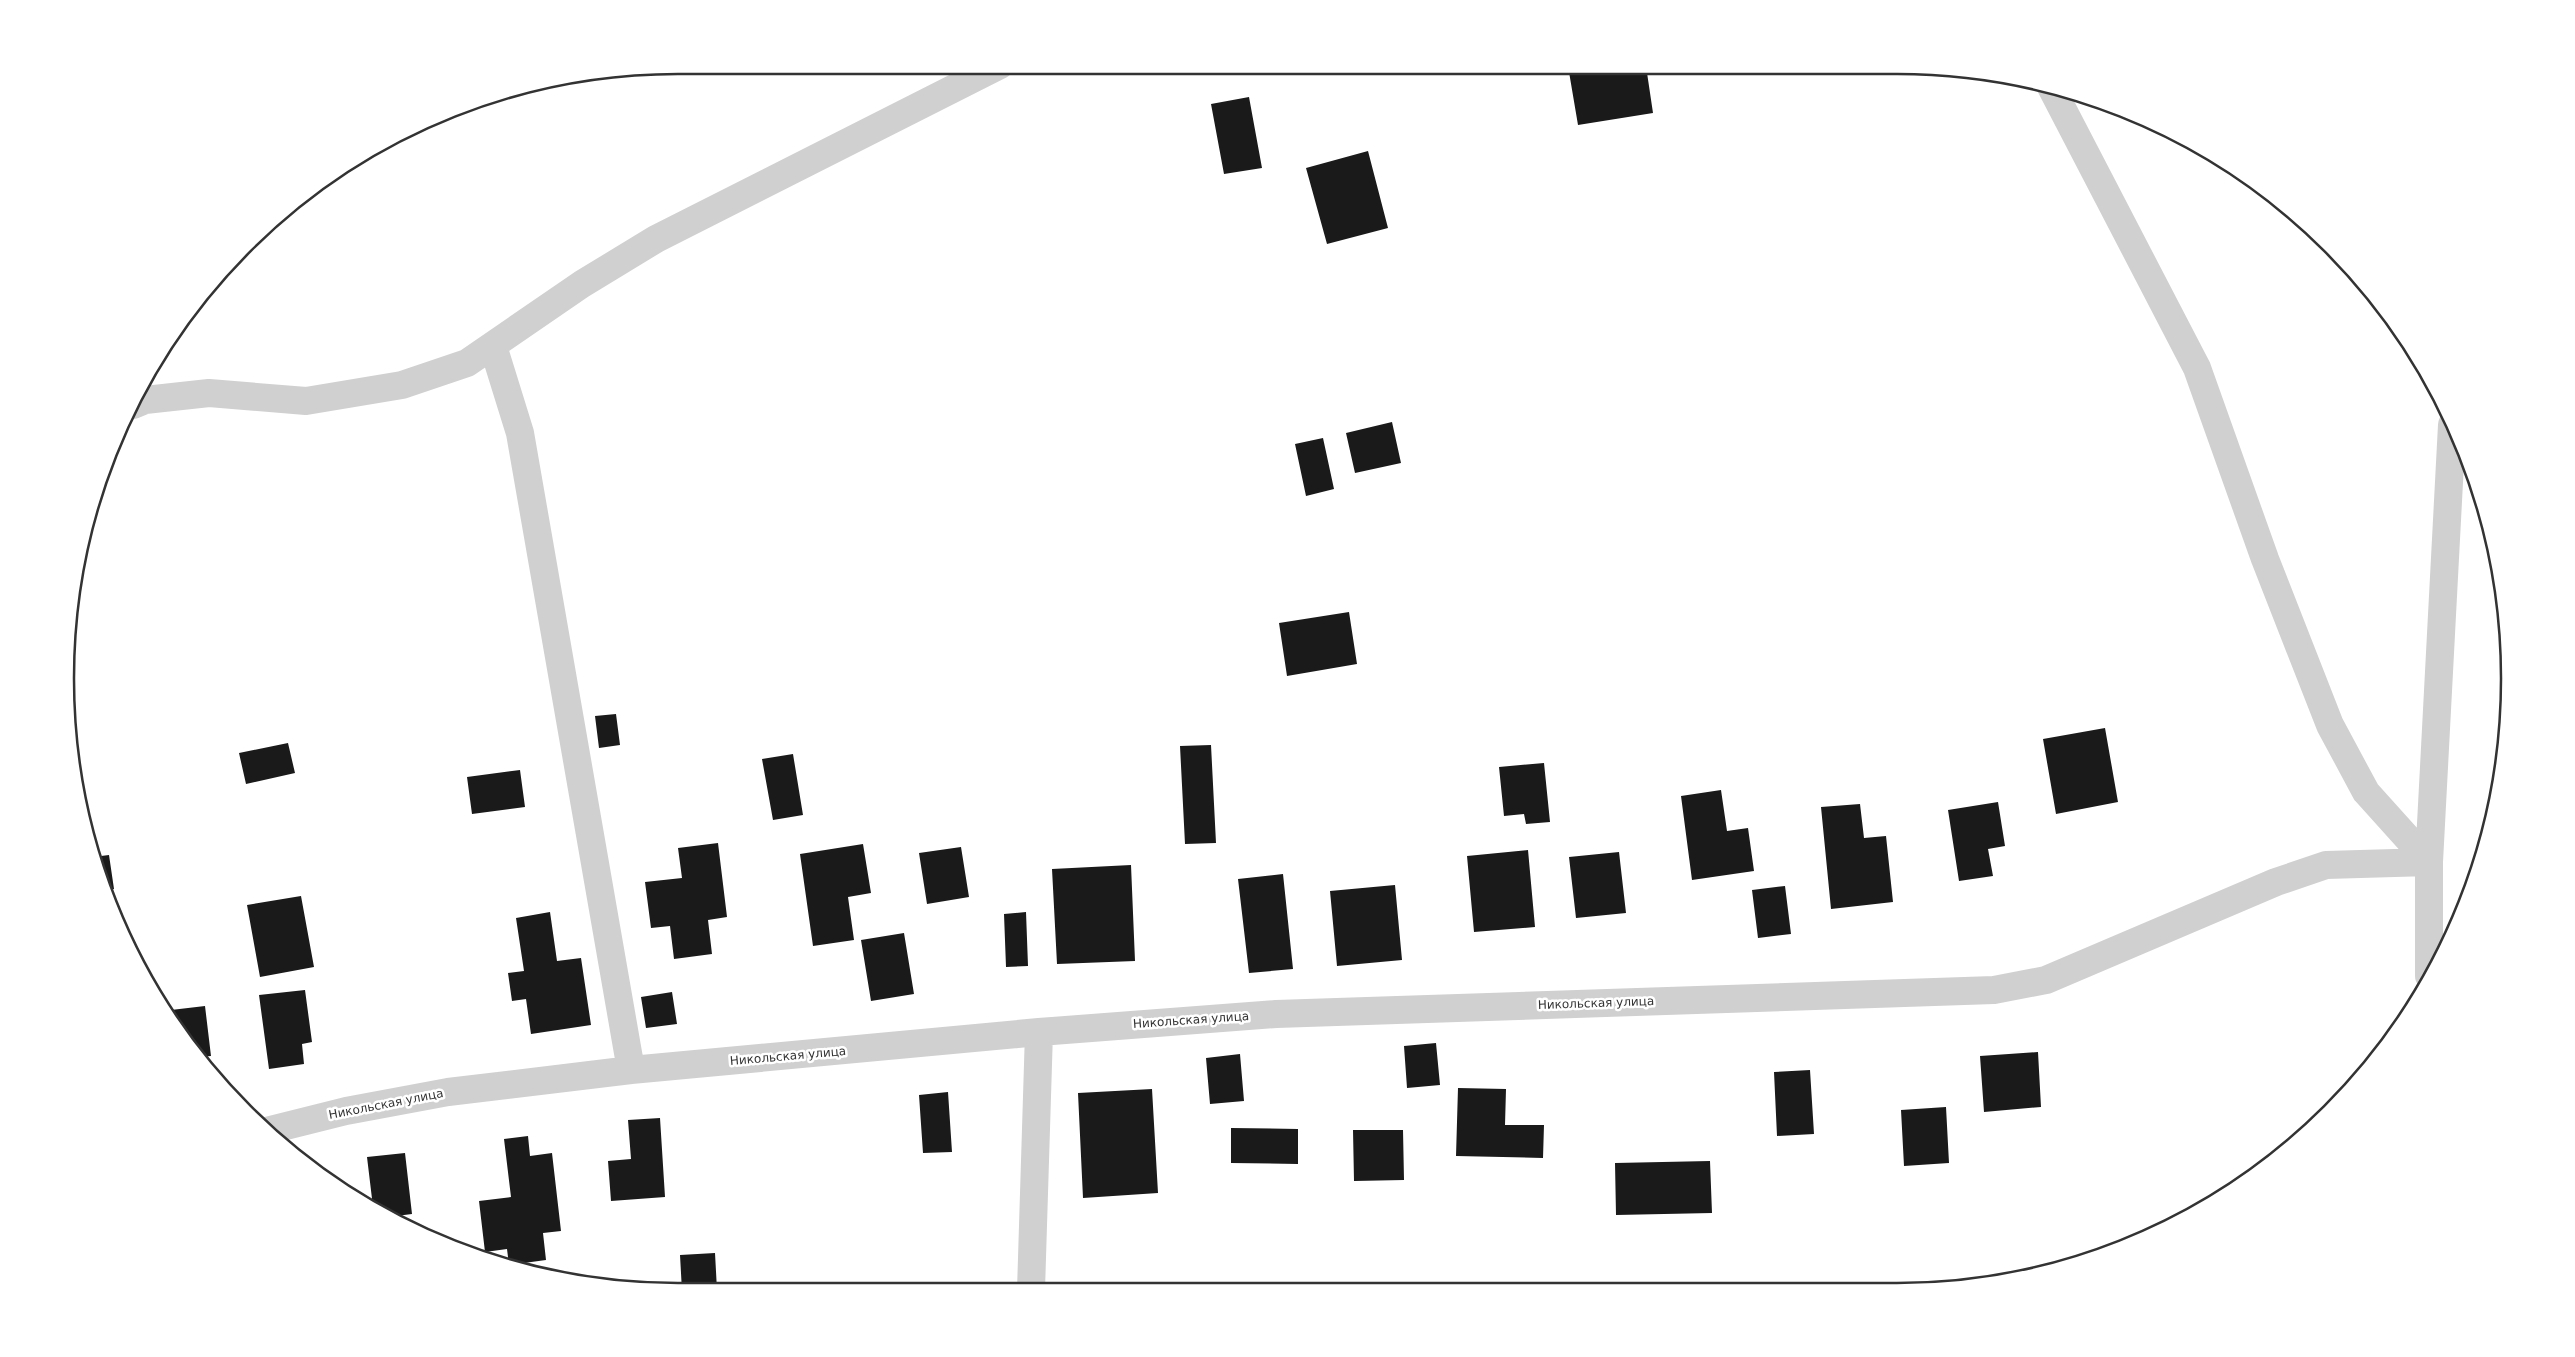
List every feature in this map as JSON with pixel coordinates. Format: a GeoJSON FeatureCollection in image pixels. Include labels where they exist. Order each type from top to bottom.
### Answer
{"type":"FeatureCollection","features":[{"type":"Feature","properties":{"kind":"street"},"geometry":{"type":"LineString","coordinates":[[141,401],[209,393],[306,401],[402,385],[467,363],[582,284],[656,239],[982,74]]}},
{"type":"Feature","properties":{"kind":"street"},"geometry":{"type":"LineString","coordinates":[[2055,95],[2197,368],[2265,558],[2330,724],[2366,792],[2429,862]]}},
{"type":"Feature","properties":{"kind":"street"},"geometry":{"type":"LineString","coordinates":[[493,346],[520,433],[631,1070]]}},
{"type":"Feature","properties":{"kind":"street"},"geometry":{"type":"LineString","coordinates":[[2429,964],[2429,862],[2451,439]]}},
{"type":"Feature","properties":{"kind":"street","name":"Никольская улица"},"geometry":{"type":"LineString","coordinates":[[275,1129],[346,1111],[448,1092],[631,1070],[1039,1032],[1276,1014],[1994,990],[2046,980],[2276,882],[2326,865],[2429,862]]}},
{"type":"Feature","properties":{"kind":"street"},"geometry":{"type":"LineString","coordinates":[[1032,1283],[1039,1032]]}},
{"type":"Feature","properties":{"kind":"building"},"geometry":{"type":"Polygon","coordinates":[[[1569,74],[1647,74],[1653,113],[1578,125],[1569,74]]]}},
{"type":"Feature","properties":{"kind":"building"},"geometry":{"type":"Polygon","coordinates":[[[1249,97],[1262,168],[1224,174],[1211,104],[1249,97]]]}},
{"type":"Feature","properties":{"kind":"building"},"geometry":{"type":"Polygon","coordinates":[[[1368,151],[1388,228],[1327,244],[1306,168],[1368,151]]]}},
{"type":"Feature","properties":{"kind":"building"},"geometry":{"type":"Polygon","coordinates":[[[1392,422],[1401,463],[1355,473],[1346,433],[1392,422]]]}},
{"type":"Feature","properties":{"kind":"building"},"geometry":{"type":"Polygon","coordinates":[[[1323,438],[1334,489],[1306,496],[1295,444],[1323,438]]]}},
{"type":"Feature","properties":{"kind":"building"},"geometry":{"type":"Polygon","coordinates":[[[1349,612],[1357,664],[1287,676],[1279,623],[1349,612]]]}},
{"type":"Feature","properties":{"kind":"building"},"geometry":{"type":"Polygon","coordinates":[[[616,714],[620,745],[599,748],[595,716],[616,714]]]}},
{"type":"Feature","properties":{"kind":"building"},"geometry":{"type":"Polygon","coordinates":[[[2105,728],[2118,802],[2056,814],[2043,739],[2105,728]]]}},
{"type":"Feature","properties":{"kind":"building"},"geometry":{"type":"Polygon","coordinates":[[[288,743],[295,773],[246,784],[239,753],[288,743]]]}},
{"type":"Feature","properties":{"kind":"building"},"geometry":{"type":"Polygon","coordinates":[[[1211,745],[1216,843],[1185,844],[1180,746],[1211,745]]]}},
{"type":"Feature","properties":{"kind":"building"},"geometry":{"type":"Polygon","coordinates":[[[793,754],[803,815],[773,820],[762,759],[793,754]]]}},
{"type":"Feature","properties":{"kind":"building"},"geometry":{"type":"Polygon","coordinates":[[[1544,763],[1550,822],[1526,824],[1524,814],[1504,816],[1499,767],[1544,763]]]}},
{"type":"Feature","properties":{"kind":"building"},"geometry":{"type":"Polygon","coordinates":[[[520,770],[525,807],[472,814],[467,777],[520,770]]]}},
{"type":"Feature","properties":{"kind":"building"},"geometry":{"type":"Polygon","coordinates":[[[1721,790],[1727,831],[1748,828],[1754,871],[1692,880],[1681,796],[1721,790]]]}},
{"type":"Feature","properties":{"kind":"building"},"geometry":{"type":"Polygon","coordinates":[[[1998,802],[2005,846],[1988,849],[1993,876],[1959,881],[1948,810],[1998,802]]]}},
{"type":"Feature","properties":{"kind":"building"},"geometry":{"type":"Polygon","coordinates":[[[1860,804],[1864,838],[1886,836],[1893,902],[1831,909],[1821,807],[1860,804]]]}},
{"type":"Feature","properties":{"kind":"building"},"geometry":{"type":"Polygon","coordinates":[[[718,843],[727,917],[708,920],[712,954],[674,959],[670,926],[651,928],[645,882],[682,878],[678,848],[718,843]]]}},
{"type":"Feature","properties":{"kind":"building"},"geometry":{"type":"Polygon","coordinates":[[[863,844],[871,893],[848,897],[854,940],[813,946],[800,854],[863,844]]]}},
{"type":"Feature","properties":{"kind":"building"},"geometry":{"type":"Polygon","coordinates":[[[961,847],[969,897],[927,904],[919,853],[961,847]]]}},
{"type":"Feature","properties":{"kind":"building"},"geometry":{"type":"Polygon","coordinates":[[[1528,850],[1535,927],[1474,932],[1467,856],[1528,850]]]}},
{"type":"Feature","properties":{"kind":"building"},"geometry":{"type":"Polygon","coordinates":[[[1619,852],[1626,913],[1576,918],[1569,857],[1619,852]]]}},
{"type":"Feature","properties":{"kind":"building"},"geometry":{"type":"Polygon","coordinates":[[[109,855],[114,889],[112,889],[101,856],[109,855]]]}},
{"type":"Feature","properties":{"kind":"building"},"geometry":{"type":"Polygon","coordinates":[[[1131,865],[1135,961],[1057,964],[1052,869],[1131,865]]]}},
{"type":"Feature","properties":{"kind":"building"},"geometry":{"type":"Polygon","coordinates":[[[1283,874],[1293,969],[1249,973],[1238,879],[1283,874]]]}},
{"type":"Feature","properties":{"kind":"building"},"geometry":{"type":"Polygon","coordinates":[[[1395,885],[1402,960],[1337,966],[1330,891],[1395,885]]]}},
{"type":"Feature","properties":{"kind":"building"},"geometry":{"type":"Polygon","coordinates":[[[1785,886],[1791,934],[1758,938],[1752,890],[1785,886]]]}},
{"type":"Feature","properties":{"kind":"building"},"geometry":{"type":"Polygon","coordinates":[[[301,896],[314,967],[260,977],[247,905],[301,896]]]}},
{"type":"Feature","properties":{"kind":"building"},"geometry":{"type":"Polygon","coordinates":[[[550,912],[557,961],[581,958],[591,1025],[531,1034],[526,999],[512,1001],[508,973],[524,971],[516,918],[550,912]]]}},
{"type":"Feature","properties":{"kind":"building"},"geometry":{"type":"Polygon","coordinates":[[[1026,912],[1028,966],[1006,967],[1004,914],[1026,912]]]}},
{"type":"Feature","properties":{"kind":"building"},"geometry":{"type":"Polygon","coordinates":[[[904,933],[914,994],[871,1001],[861,940],[904,933]]]}},
{"type":"Feature","properties":{"kind":"building"},"geometry":{"type":"Polygon","coordinates":[[[305,990],[312,1042],[302,1044],[304,1064],[269,1069],[259,995],[305,990]]]}},
{"type":"Feature","properties":{"kind":"building"},"geometry":{"type":"Polygon","coordinates":[[[672,992],[677,1024],[646,1028],[641,997],[672,992]]]}},
{"type":"Feature","properties":{"kind":"building"},"geometry":{"type":"Polygon","coordinates":[[[205,1006],[211,1056],[207,1056],[199,1047],[173,1010],[205,1006]]]}},
{"type":"Feature","properties":{"kind":"building"},"geometry":{"type":"Polygon","coordinates":[[[1436,1043],[1440,1085],[1407,1088],[1404,1046],[1436,1043]]]}},
{"type":"Feature","properties":{"kind":"building"},"geometry":{"type":"Polygon","coordinates":[[[2038,1052],[2041,1107],[1984,1112],[1980,1056],[2038,1052]]]}},
{"type":"Feature","properties":{"kind":"building"},"geometry":{"type":"Polygon","coordinates":[[[1240,1054],[1244,1101],[1210,1104],[1206,1058],[1240,1054]]]}},
{"type":"Feature","properties":{"kind":"building"},"geometry":{"type":"Polygon","coordinates":[[[1810,1070],[1814,1134],[1777,1136],[1774,1072],[1810,1070]]]}},
{"type":"Feature","properties":{"kind":"building"},"geometry":{"type":"Polygon","coordinates":[[[1458,1088],[1506,1089],[1505,1125],[1544,1125],[1543,1158],[1456,1156],[1458,1088]]]}},
{"type":"Feature","properties":{"kind":"building"},"geometry":{"type":"Polygon","coordinates":[[[1152,1089],[1158,1193],[1083,1198],[1078,1093],[1152,1089]]]}},
{"type":"Feature","properties":{"kind":"building"},"geometry":{"type":"Polygon","coordinates":[[[948,1092],[952,1152],[923,1153],[919,1095],[948,1092]]]}},
{"type":"Feature","properties":{"kind":"building"},"geometry":{"type":"Polygon","coordinates":[[[1946,1107],[1949,1163],[1904,1166],[1901,1110],[1946,1107]]]}},
{"type":"Feature","properties":{"kind":"building"},"geometry":{"type":"Polygon","coordinates":[[[660,1118],[665,1197],[611,1201],[608,1161],[631,1159],[628,1120],[660,1118]]]}},
{"type":"Feature","properties":{"kind":"building"},"geometry":{"type":"Polygon","coordinates":[[[1231,1128],[1298,1129],[1298,1164],[1231,1163],[1231,1128]]]}},
{"type":"Feature","properties":{"kind":"building"},"geometry":{"type":"Polygon","coordinates":[[[1353,1130],[1403,1130],[1404,1180],[1354,1181],[1353,1130]]]}},
{"type":"Feature","properties":{"kind":"building"},"geometry":{"type":"Polygon","coordinates":[[[528,1136],[530,1156],[552,1153],[561,1231],[543,1233],[546,1260],[523,1263],[508,1259],[507,1249],[485,1251],[479,1201],[511,1197],[504,1139],[528,1136]]]}},
{"type":"Feature","properties":{"kind":"building"},"geometry":{"type":"Polygon","coordinates":[[[405,1153],[412,1214],[401,1215],[372,1200],[367,1157],[405,1153]]]}},
{"type":"Feature","properties":{"kind":"building"},"geometry":{"type":"Polygon","coordinates":[[[1710,1161],[1712,1213],[1616,1215],[1615,1163],[1710,1161]]]}},
{"type":"Feature","properties":{"kind":"building"},"geometry":{"type":"Polygon","coordinates":[[[715,1253],[717,1283],[682,1283],[680,1255],[715,1253]]]}}]}
